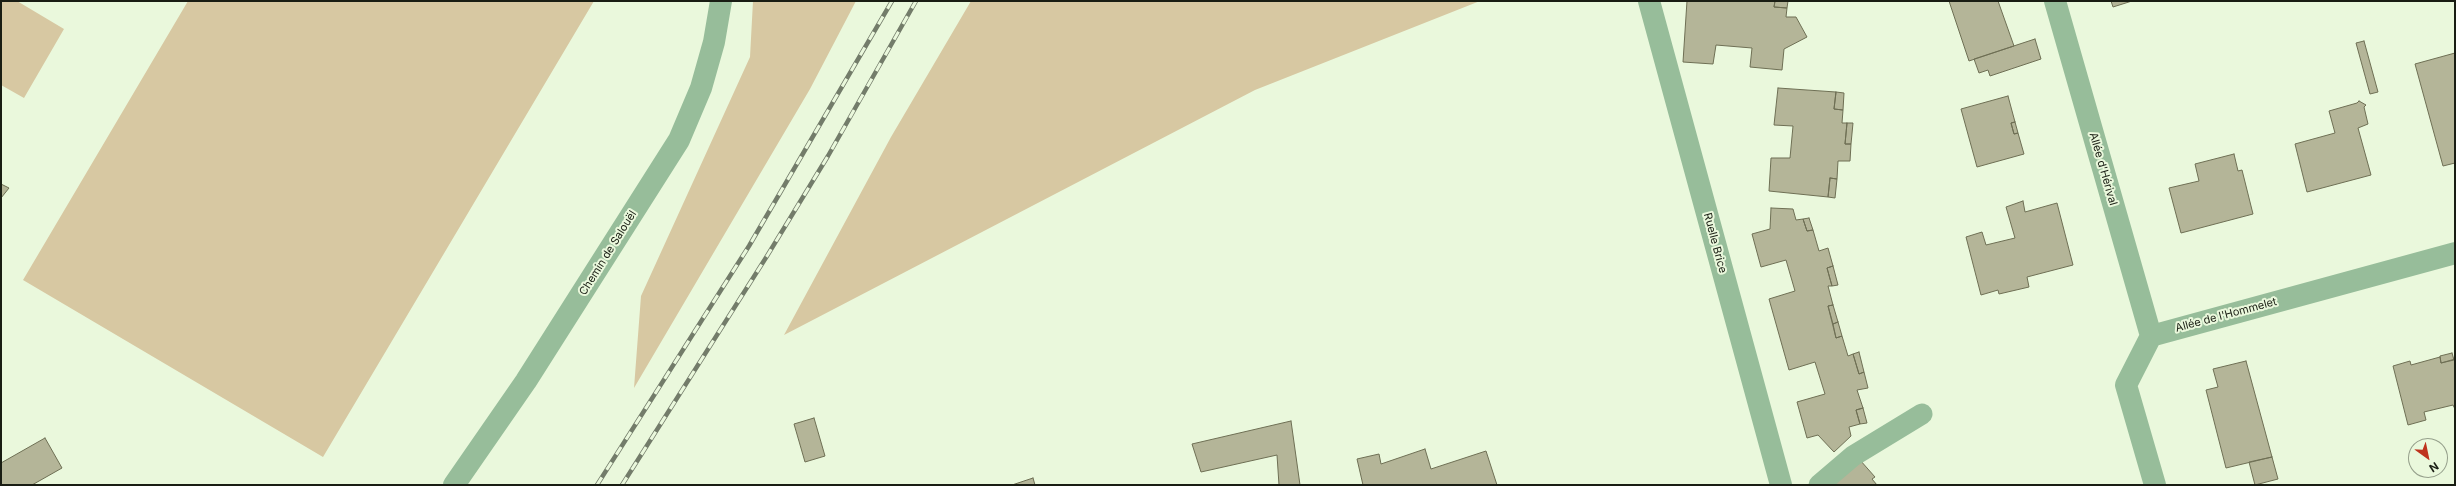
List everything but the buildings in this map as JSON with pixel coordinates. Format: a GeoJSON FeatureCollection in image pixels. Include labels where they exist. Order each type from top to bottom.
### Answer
{"type":"FeatureCollection","features":[{"type":"Feature","properties":{"kind":"street","name":"Chemin de Salouël"},"geometry":{"type":"LineString","coordinates":[[454,485],[531,375],[679,140],[701,88],[714,42],[721,1]]}},
{"type":"Feature","properties":{"kind":"street","name":"Ruelle Brice"},"geometry":{"type":"LineString","coordinates":[[1649,1],[1781,485]]}},
{"type":"Feature","properties":{"kind":"street","name":"Allée d'Hérival"},"geometry":{"type":"LineString","coordinates":[[2055,1],[2151,336]]}},
{"type":"Feature","properties":{"kind":"street","name":"Allée de l'Hommelet"},"geometry":{"type":"LineString","coordinates":[[2151,336],[2455,253]]}},
{"type":"Feature","properties":{"kind":"street"},"geometry":{"type":"LineString","coordinates":[[2151,336],[2126,384],[2155,485]]}},
{"type":"Feature","properties":{"kind":"lane"},"geometry":{"type":"LineString","coordinates":[[1818,485],[1853,456],[1922,414]]}},
{"type":"Feature","properties":{"kind":"shaded area"},"geometry":{"type":"Polygon","coordinates":[[[1,1],[17,1],[64,29],[24,98],[1,85],[1,1]]]}},
{"type":"Feature","properties":{"kind":"shaded area"},"geometry":{"type":"Polygon","coordinates":[[[188,1],[594,1],[323,457],[23,280],[188,1]]]}},
{"type":"Feature","properties":{"kind":"shaded area"},"geometry":{"type":"Polygon","coordinates":[[[753,1],[856,1],[810,89],[634,388],[641,296],[750,57],[753,1]]]}},
{"type":"Feature","properties":{"kind":"shaded area"},"geometry":{"type":"Polygon","coordinates":[[[971,1],[1480,1],[1255,90],[784,335],[891,137],[971,1]]]}},
{"type":"Feature","properties":{"kind":"railway"},"geometry":{"type":"LineString","coordinates":[[597,485],[749,246],[892,1]]}},
{"type":"Feature","properties":{"kind":"railway"},"geometry":{"type":"LineString","coordinates":[[622,485],[767,256],[828,156],[916,1]]}}]}
